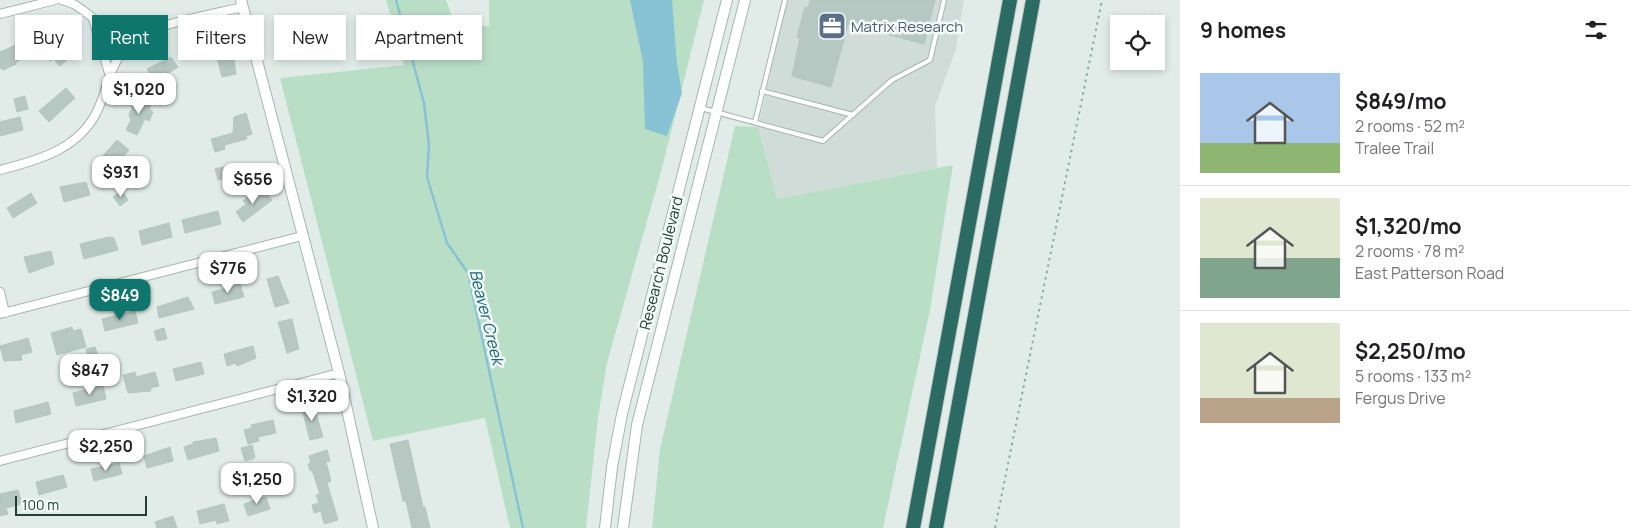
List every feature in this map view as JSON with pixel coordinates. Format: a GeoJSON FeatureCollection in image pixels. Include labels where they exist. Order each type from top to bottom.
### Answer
{"type":"FeatureCollection","features":[{"type":"Feature","properties":{"kind":"highway"},"geometry":{"type":"LineString","coordinates":[[913,527],[1010,0]]}},
{"type":"Feature","properties":{"kind":"highway"},"geometry":{"type":"LineString","coordinates":[[936,528],[1033,0]]}},
{"type":"Feature","properties":{"kind":"main road","name":"Research Boulevard"},"geometry":{"type":"LineString","coordinates":[[606,528],[612,467],[622,414],[727,0]]}},
{"type":"Feature","properties":{"kind":"main road","name":"Research Boulevard"},"geometry":{"type":"LineString","coordinates":[[624,528],[638,425],[745,0]]}},
{"type":"Feature","properties":{"kind":"main road"},"geometry":{"type":"LineString","coordinates":[[242,4],[339,373],[373,528]]}},
{"type":"Feature","properties":{"kind":"street"},"geometry":{"type":"LineString","coordinates":[[0,14],[55,0]]}},
{"type":"Feature","properties":{"kind":"street"},"geometry":{"type":"LineString","coordinates":[[62,0],[80,7],[92,17]]}},
{"type":"Feature","properties":{"kind":"street"},"geometry":{"type":"LineString","coordinates":[[168,26],[242,4]]}},
{"type":"Feature","properties":{"kind":"street"},"geometry":{"type":"LineString","coordinates":[[105,60],[109,73]]}},
{"type":"Feature","properties":{"kind":"street"},"geometry":{"type":"LineString","coordinates":[[0,170],[57,151],[73,142],[90,123],[99,108],[109,73],[118,60]]}},
{"type":"Feature","properties":{"kind":"street"},"geometry":{"type":"LineString","coordinates":[[0,292],[3,314],[302,236]]}},
{"type":"Feature","properties":{"kind":"street"},"geometry":{"type":"LineString","coordinates":[[0,460],[339,373]]}},
{"type":"Feature","properties":{"kind":"lane"},"geometry":{"type":"LineString","coordinates":[[754,122],[785,0]]}},
{"type":"Feature","properties":{"kind":"lane"},"geometry":{"type":"LineString","coordinates":[[700,108],[823,141],[892,80],[930,60],[944,0]]}},
{"type":"Feature","properties":{"kind":"lane"},"geometry":{"type":"LineString","coordinates":[[762,91],[853,115]]}},
{"type":"Feature","properties":{"kind":"path"},"geometry":{"type":"LineString","coordinates":[[995,528],[1102,0]]}},
{"type":"Feature","properties":{"kind":"shaded area"},"geometry":{"type":"Polygon","coordinates":[[[782,0],[964,0],[956,49],[935,106],[937,168],[777,199],[758,127],[770,75],[782,0]]]}},
{"type":"Feature","properties":{"kind":"green space"},"geometry":{"type":"Polygon","coordinates":[[[386,0],[446,0],[451,15],[390,15],[386,0]]]}},
{"type":"Feature","properties":{"kind":"green space"},"geometry":{"type":"Polygon","coordinates":[[[489,0],[704,0],[662,168],[607,363],[598,418],[586,528],[510,528],[485,418],[373,441],[280,78],[404,65],[403,60],[482,60],[482,26],[489,27],[489,0]]]}},
{"type":"Feature","properties":{"kind":"green space"},"geometry":{"type":"Polygon","coordinates":[[[735,126],[758,127],[777,199],[953,165],[930,310],[883,528],[652,528],[660,449],[735,126]]]}},
{"type":"Feature","properties":{"kind":"water"},"geometry":{"type":"Polygon","coordinates":[[[630,0],[672,0],[677,64],[682,93],[667,136],[645,129],[643,62],[630,0]]]}},
{"type":"Feature","properties":{"kind":"building"},"geometry":{"type":"Polygon","coordinates":[[[810,0],[935,0],[924,44],[848,24],[831,87],[792,76],[800,38],[797,37],[805,7],[808,8],[810,0]]]}},
{"type":"Feature","properties":{"kind":"building"},"geometry":{"type":"Polygon","coordinates":[[[15,45],[15,60],[20,60],[3,70],[0,68],[0,52],[15,45]]]}},
{"type":"Feature","properties":{"kind":"building"},"geometry":{"type":"Polygon","coordinates":[[[171,57],[178,67],[155,81],[147,69],[171,57]]]}},
{"type":"Feature","properties":{"kind":"building"},"geometry":{"type":"Polygon","coordinates":[[[55,60],[67,60],[60,66],[55,60]]]}},
{"type":"Feature","properties":{"kind":"building"},"geometry":{"type":"Polygon","coordinates":[[[218,60],[234,60],[236,74],[222,77],[218,60]]]}},
{"type":"Feature","properties":{"kind":"building"},"geometry":{"type":"Polygon","coordinates":[[[66,88],[75,98],[49,122],[39,111],[66,88]]]}},
{"type":"Feature","properties":{"kind":"building"},"geometry":{"type":"Polygon","coordinates":[[[25,96],[28,109],[17,112],[14,99],[25,96]]]}},
{"type":"Feature","properties":{"kind":"building"},"geometry":{"type":"Polygon","coordinates":[[[137,96],[152,103],[149,109],[153,112],[149,121],[145,119],[137,135],[126,130],[131,120],[129,115],[137,96]]]}},
{"type":"Feature","properties":{"kind":"building"},"geometry":{"type":"Polygon","coordinates":[[[246,113],[252,134],[246,136],[247,139],[224,145],[225,149],[215,152],[211,139],[233,133],[234,117],[246,113]]]}},
{"type":"Feature","properties":{"kind":"building"},"geometry":{"type":"Polygon","coordinates":[[[20,117],[23,130],[0,136],[0,122],[20,117]]]}},
{"type":"Feature","properties":{"kind":"building"},"geometry":{"type":"Polygon","coordinates":[[[117,140],[129,150],[106,177],[94,166],[117,140]]]}},
{"type":"Feature","properties":{"kind":"building"},"geometry":{"type":"Polygon","coordinates":[[[223,167],[227,177],[218,180],[215,169],[223,167]]]}},
{"type":"Feature","properties":{"kind":"building"},"geometry":{"type":"Polygon","coordinates":[[[86,182],[90,195],[64,202],[60,187],[86,182]]]}},
{"type":"Feature","properties":{"kind":"building"},"geometry":{"type":"Polygon","coordinates":[[[264,190],[272,200],[243,222],[236,212],[246,204],[243,201],[250,195],[253,199],[264,190]]]}},
{"type":"Feature","properties":{"kind":"building"},"geometry":{"type":"Polygon","coordinates":[[[122,191],[128,200],[120,206],[113,197],[122,191]]]}},
{"type":"Feature","properties":{"kind":"building"},"geometry":{"type":"Polygon","coordinates":[[[31,193],[37,203],[13,218],[7,208],[31,193]]]}},
{"type":"Feature","properties":{"kind":"building"},"geometry":{"type":"Polygon","coordinates":[[[218,211],[221,224],[185,233],[182,220],[218,211]]]}},
{"type":"Feature","properties":{"kind":"building"},"geometry":{"type":"Polygon","coordinates":[[[169,223],[172,237],[142,245],[139,231],[169,223]]]}},
{"type":"Feature","properties":{"kind":"building"},"geometry":{"type":"Polygon","coordinates":[[[109,237],[114,238],[118,250],[84,259],[80,244],[109,237]]]}},
{"type":"Feature","properties":{"kind":"building"},"geometry":{"type":"Polygon","coordinates":[[[51,251],[54,264],[29,273],[24,257],[51,251]]]}},
{"type":"Feature","properties":{"kind":"building"},"geometry":{"type":"Polygon","coordinates":[[[278,276],[289,303],[275,307],[267,279],[278,276]]]}},
{"type":"Feature","properties":{"kind":"building"},"geometry":{"type":"Polygon","coordinates":[[[240,284],[244,297],[215,304],[212,292],[240,284]]]}},
{"type":"Feature","properties":{"kind":"building"},"geometry":{"type":"Polygon","coordinates":[[[188,297],[194,309],[159,318],[157,307],[188,297]]]}},
{"type":"Feature","properties":{"kind":"building"},"geometry":{"type":"Polygon","coordinates":[[[135,311],[138,323],[105,331],[102,319],[135,311]]]}},
{"type":"Feature","properties":{"kind":"building"},"geometry":{"type":"Polygon","coordinates":[[[292,319],[299,349],[287,353],[278,322],[292,319]]]}},
{"type":"Feature","properties":{"kind":"building"},"geometry":{"type":"Polygon","coordinates":[[[72,327],[73,331],[81,329],[86,347],[57,355],[51,333],[72,327]]]}},
{"type":"Feature","properties":{"kind":"building"},"geometry":{"type":"Polygon","coordinates":[[[164,328],[167,339],[157,341],[154,331],[164,328]]]}},
{"type":"Feature","properties":{"kind":"building"},"geometry":{"type":"Polygon","coordinates":[[[28,338],[32,352],[21,355],[22,360],[4,361],[0,346],[28,338]]]}},
{"type":"Feature","properties":{"kind":"building"},"geometry":{"type":"Polygon","coordinates":[[[253,346],[256,358],[237,366],[236,363],[227,366],[224,354],[253,346]]]}},
{"type":"Feature","properties":{"kind":"building"},"geometry":{"type":"Polygon","coordinates":[[[95,347],[98,356],[88,358],[86,349],[95,347]]]}},
{"type":"Feature","properties":{"kind":"building"},"geometry":{"type":"Polygon","coordinates":[[[201,362],[204,374],[176,381],[173,369],[201,362]]]}},
{"type":"Feature","properties":{"kind":"building"},"geometry":{"type":"Polygon","coordinates":[[[135,372],[136,377],[155,372],[159,386],[150,388],[151,391],[128,393],[123,375],[135,372]]]}},
{"type":"Feature","properties":{"kind":"building"},"geometry":{"type":"Polygon","coordinates":[[[103,385],[106,399],[76,406],[73,393],[103,385]]]}},
{"type":"Feature","properties":{"kind":"building"},"geometry":{"type":"Polygon","coordinates":[[[48,402],[51,414],[16,423],[14,411],[48,402]]]}},
{"type":"Feature","properties":{"kind":"building"},"geometry":{"type":"Polygon","coordinates":[[[313,403],[323,437],[310,440],[301,406],[313,403]]]}},
{"type":"Feature","properties":{"kind":"building"},"geometry":{"type":"Polygon","coordinates":[[[273,420],[276,433],[258,437],[259,441],[248,444],[244,430],[252,428],[251,425],[273,420]]]}},
{"type":"Feature","properties":{"kind":"building"},"geometry":{"type":"Polygon","coordinates":[[[216,438],[219,451],[188,460],[184,447],[193,444],[193,442],[216,438]]]}},
{"type":"Feature","properties":{"kind":"building"},"geometry":{"type":"Polygon","coordinates":[[[408,440],[423,507],[425,507],[430,528],[412,528],[406,501],[403,501],[390,444],[408,440]]]}},
{"type":"Feature","properties":{"kind":"building"},"geometry":{"type":"Polygon","coordinates":[[[252,445],[255,458],[245,461],[241,448],[252,445]]]}},
{"type":"Feature","properties":{"kind":"building"},"geometry":{"type":"Polygon","coordinates":[[[170,447],[173,461],[147,468],[144,456],[170,447]]]}},
{"type":"Feature","properties":{"kind":"building"},"geometry":{"type":"Polygon","coordinates":[[[327,450],[330,461],[326,462],[331,481],[327,483],[338,520],[324,524],[321,511],[314,513],[312,505],[319,503],[316,495],[320,494],[308,464],[311,463],[309,456],[327,450]]]}},
{"type":"Feature","properties":{"kind":"building"},"geometry":{"type":"Polygon","coordinates":[[[119,463],[122,474],[94,481],[91,469],[119,463]]]}},
{"type":"Feature","properties":{"kind":"building"},"geometry":{"type":"Polygon","coordinates":[[[63,475],[67,487],[39,495],[36,482],[63,475]]]}},
{"type":"Feature","properties":{"kind":"building"},"geometry":{"type":"Polygon","coordinates":[[[18,490],[22,504],[6,508],[8,514],[0,516],[0,494],[18,490]]]}},
{"type":"Feature","properties":{"kind":"building"},"geometry":{"type":"Polygon","coordinates":[[[261,493],[262,498],[266,497],[270,509],[248,516],[244,504],[255,500],[254,495],[261,493]]]}},
{"type":"Feature","properties":{"kind":"building"},"geometry":{"type":"Polygon","coordinates":[[[224,504],[229,521],[217,524],[216,520],[200,524],[197,511],[224,504]]]}},
{"type":"Feature","properties":{"kind":"building"},"geometry":{"type":"Polygon","coordinates":[[[173,516],[177,528],[157,528],[155,522],[173,516]]]}},
{"type":"Feature","properties":{"kind":"waterway","name":"Beaver Creek"},"geometry":{"type":"LineString","coordinates":[[396,0],[424,103],[429,145],[427,177],[447,243],[468,273],[523,528]]}},
{"type":"Feature","properties":{"kind":"place","name":"Matrix Research"},"geometry":{"type":"Point","coordinates":[832,26]}}]}
